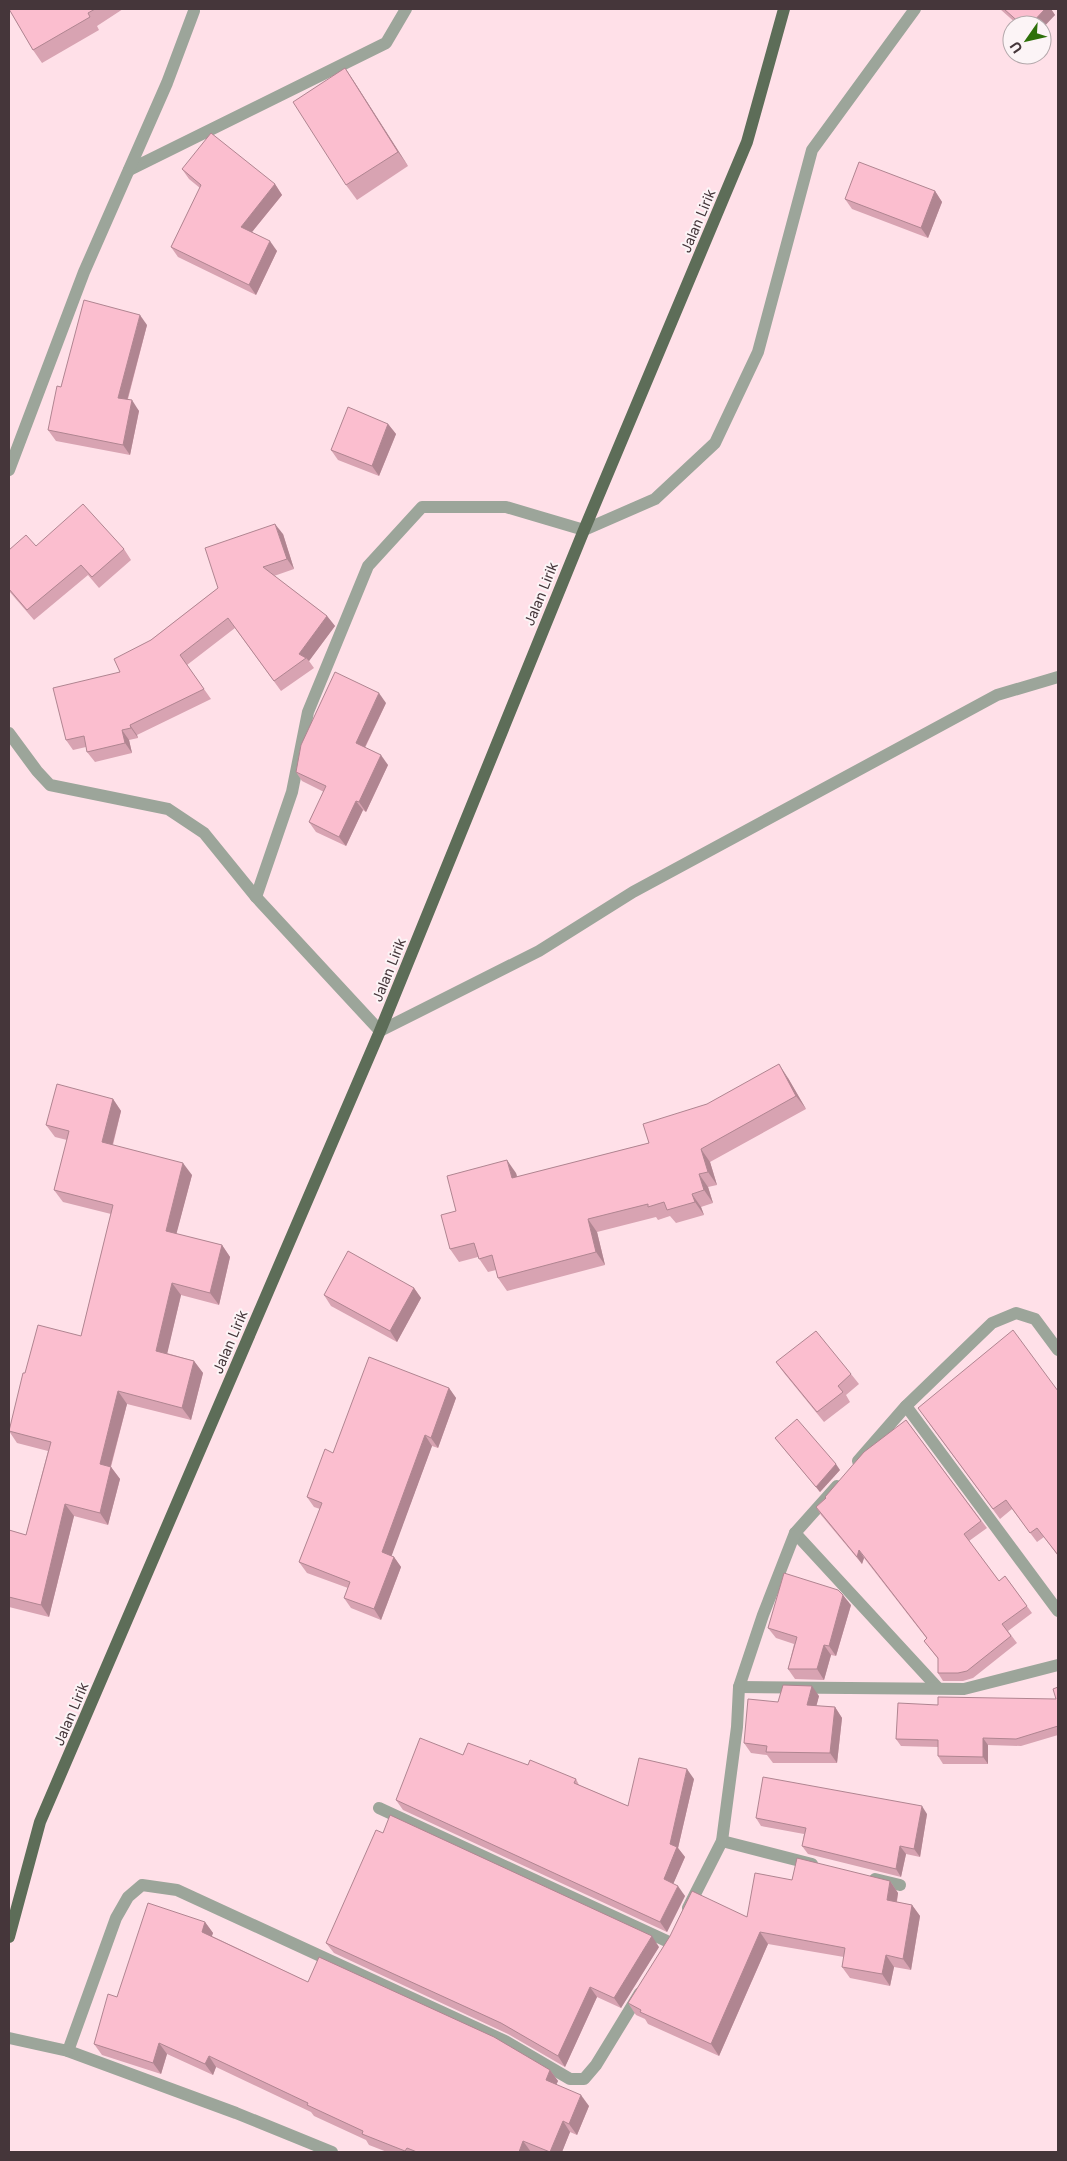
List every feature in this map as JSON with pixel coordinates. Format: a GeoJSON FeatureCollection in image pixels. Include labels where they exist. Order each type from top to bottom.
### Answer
{"type":"FeatureCollection","features":[{"type":"Feature","properties":{"kind":"main road","name":"Jalan Lirik"},"geometry":{"type":"LineString","coordinates":[[9,1937],[40,1822],[380,1031],[584,530],[747,142],[784,9]]}},
{"type":"Feature","properties":{"kind":"street"},"geometry":{"type":"LineString","coordinates":[[129,170],[386,43],[406,9]]}},
{"type":"Feature","properties":{"kind":"street"},"geometry":{"type":"LineString","coordinates":[[256,897],[292,792],[308,712],[368,566],[422,507],[506,507],[584,530],[654,499],[715,443],[758,352],[812,150],[915,9]]}},
{"type":"Feature","properties":{"kind":"street"},"geometry":{"type":"LineString","coordinates":[[9,470],[84,272],[167,83],[194,11]]}},
{"type":"Feature","properties":{"kind":"street"},"geometry":{"type":"LineString","coordinates":[[9,733],[37,772],[50,785],[168,809],[204,833],[256,897],[380,1031],[539,951],[633,892],[997,695],[1058,677]]}},
{"type":"Feature","properties":{"kind":"street"},"geometry":{"type":"LineString","coordinates":[[684,1917],[722,1841],[737,1727],[739,1687],[763,1615],[795,1533],[906,1406],[992,1324],[1016,1313],[1035,1319],[1058,1350]]}},
{"type":"Feature","properties":{"kind":"street"},"geometry":{"type":"LineString","coordinates":[[906,1406],[1058,1611]]}},
{"type":"Feature","properties":{"kind":"street"},"geometry":{"type":"LineString","coordinates":[[795,1533],[937,1687]]}},
{"type":"Feature","properties":{"kind":"street"},"geometry":{"type":"LineString","coordinates":[[739,1687],[823,1689],[937,1687],[964,1689],[1058,1664]]}},
{"type":"Feature","properties":{"kind":"street"},"geometry":{"type":"LineString","coordinates":[[379,1808],[671,1943]]}},
{"type":"Feature","properties":{"kind":"street"},"geometry":{"type":"LineString","coordinates":[[722,1841],[825,1867]]}},
{"type":"Feature","properties":{"kind":"street"},"geometry":{"type":"LineString","coordinates":[[862,1876],[900,1886]]}},
{"type":"Feature","properties":{"kind":"street"},"geometry":{"type":"LineString","coordinates":[[68,2051],[116,1918],[128,1897],[142,1885],[177,1890],[186,1894],[505,2041],[570,2079],[584,2078],[596,2065],[646,1984]]}},
{"type":"Feature","properties":{"kind":"street"},"geometry":{"type":"LineString","coordinates":[[9,2038],[68,2051],[236,2113],[332,2152]]}},
{"type":"Feature","properties":{"kind":"building"},"geometry":{"type":"Polygon","coordinates":[[[9,9],[95,9],[88,13],[90,17],[33,50],[9,9]]]}},
{"type":"Feature","properties":{"kind":"building"},"geometry":{"type":"Polygon","coordinates":[[[1004,9],[1045,9],[1039,15],[1011,15],[1004,9]]]}},
{"type":"Feature","properties":{"kind":"building"},"geometry":{"type":"Polygon","coordinates":[[[345,68],[398,152],[346,185],[293,102],[345,68]]]}},
{"type":"Feature","properties":{"kind":"building"},"geometry":{"type":"Polygon","coordinates":[[[211,133],[275,184],[241,227],[270,241],[249,285],[171,247],[201,185],[182,169],[211,133]]]}},
{"type":"Feature","properties":{"kind":"building"},"geometry":{"type":"Polygon","coordinates":[[[859,162],[935,191],[921,228],[845,199],[859,162]]]}},
{"type":"Feature","properties":{"kind":"building"},"geometry":{"type":"Polygon","coordinates":[[[84,300],[140,315],[118,398],[132,400],[123,445],[48,430],[57,386],[61,387],[84,300]]]}},
{"type":"Feature","properties":{"kind":"building"},"geometry":{"type":"Polygon","coordinates":[[[348,407],[388,424],[372,466],[331,450],[348,407]]]}},
{"type":"Feature","properties":{"kind":"building"},"geometry":{"type":"Polygon","coordinates":[[[83,504],[124,549],[92,577],[81,565],[27,610],[9,589],[9,550],[26,535],[36,546],[83,504]]]}},
{"type":"Feature","properties":{"kind":"building"},"geometry":{"type":"Polygon","coordinates":[[[275,524],[287,559],[263,567],[327,616],[299,654],[306,658],[274,681],[228,618],[180,655],[204,689],[130,725],[131,728],[122,730],[125,743],[87,752],[84,736],[66,740],[53,688],[120,672],[114,659],[151,640],[218,588],[205,548],[275,524]]]}},
{"type":"Feature","properties":{"kind":"building"},"geometry":{"type":"Polygon","coordinates":[[[335,672],[379,693],[356,743],[381,755],[359,802],[356,801],[339,837],[309,822],[326,786],[296,772],[301,745],[335,672]]]}},
{"type":"Feature","properties":{"kind":"building"},"geometry":{"type":"Polygon","coordinates":[[[779,1064],[796,1096],[701,1149],[708,1172],[699,1174],[704,1190],[692,1194],[695,1202],[667,1210],[664,1202],[648,1207],[648,1204],[588,1219],[596,1252],[498,1278],[492,1255],[479,1259],[474,1243],[450,1249],[441,1215],[456,1211],[447,1176],[507,1160],[512,1178],[649,1143],[643,1124],[707,1104],[779,1064]]]}},
{"type":"Feature","properties":{"kind":"building"},"geometry":{"type":"Polygon","coordinates":[[[57,1084],[113,1099],[102,1142],[183,1163],[166,1231],[222,1245],[210,1293],[172,1283],[156,1351],[194,1361],[182,1408],[118,1391],[100,1464],[111,1467],[100,1513],[65,1504],[41,1605],[9,1597],[9,1530],[26,1535],[51,1442],[9,1431],[23,1373],[25,1373],[38,1325],[81,1336],[113,1205],[54,1190],[69,1131],[46,1125],[57,1084]]]}},
{"type":"Feature","properties":{"kind":"building"},"geometry":{"type":"Polygon","coordinates":[[[348,1251],[414,1288],[390,1331],[324,1295],[348,1251]]]}},
{"type":"Feature","properties":{"kind":"building"},"geometry":{"type":"Polygon","coordinates":[[[1013,1330],[1058,1391],[1058,1555],[1037,1528],[1030,1533],[1006,1500],[993,1509],[918,1408],[1013,1330]]]}},
{"type":"Feature","properties":{"kind":"building"},"geometry":{"type":"Polygon","coordinates":[[[816,1331],[851,1374],[838,1386],[843,1392],[817,1412],[776,1362],[816,1331]]]}},
{"type":"Feature","properties":{"kind":"building"},"geometry":{"type":"Polygon","coordinates":[[[369,1357],[449,1388],[431,1438],[425,1435],[382,1552],[394,1557],[374,1609],[344,1598],[350,1582],[299,1562],[322,1503],[307,1497],[325,1449],[333,1453],[369,1357]]]}},
{"type":"Feature","properties":{"kind":"building"},"geometry":{"type":"Polygon","coordinates":[[[797,1419],[836,1464],[816,1487],[775,1438],[797,1419]]]}},
{"type":"Feature","properties":{"kind":"building"},"geometry":{"type":"Polygon","coordinates":[[[906,1420],[981,1521],[964,1534],[999,1581],[1005,1576],[1027,1606],[1002,1624],[1011,1636],[967,1671],[938,1673],[938,1658],[924,1641],[927,1638],[859,1550],[857,1557],[816,1507],[826,1498],[864,1452],[906,1420]]]}},
{"type":"Feature","properties":{"kind":"building"},"geometry":{"type":"Polygon","coordinates":[[[784,1573],[838,1590],[843,1595],[829,1646],[824,1645],[817,1669],[788,1669],[797,1637],[768,1628],[784,1573]]]}},
{"type":"Feature","properties":{"kind":"building"},"geometry":{"type":"Polygon","coordinates":[[[783,1685],[812,1686],[807,1705],[835,1707],[830,1753],[766,1752],[767,1746],[744,1743],[748,1699],[778,1702],[783,1685]]]}},
{"type":"Feature","properties":{"kind":"building"},"geometry":{"type":"Polygon","coordinates":[[[1058,1687],[1058,1726],[1016,1739],[983,1738],[983,1757],[938,1756],[938,1740],[896,1739],[898,1703],[938,1705],[938,1697],[1056,1699],[1053,1689],[1058,1687]]]}},
{"type":"Feature","properties":{"kind":"building"},"geometry":{"type":"Polygon","coordinates":[[[420,1738],[463,1755],[468,1743],[528,1765],[530,1760],[576,1779],[574,1783],[628,1806],[639,1758],[687,1769],[670,1844],[677,1847],[664,1879],[678,1886],[660,1922],[396,1800],[420,1738]]]}},
{"type":"Feature","properties":{"kind":"building"},"geometry":{"type":"Polygon","coordinates":[[[763,1777],[922,1806],[914,1849],[900,1846],[896,1869],[802,1846],[806,1828],[756,1818],[763,1777]]]}},
{"type":"Feature","properties":{"kind":"building"},"geometry":{"type":"Polygon","coordinates":[[[390,1815],[652,1936],[614,1998],[590,1987],[558,2056],[501,2023],[326,1943],[376,1830],[383,1833],[390,1815]]]}},
{"type":"Feature","properties":{"kind":"building"},"geometry":{"type":"Polygon","coordinates":[[[797,1858],[890,1881],[887,1900],[912,1905],[903,1959],[886,1955],[882,1974],[842,1967],[845,1948],[760,1932],[711,2044],[640,2012],[641,2010],[628,2003],[670,1936],[692,1891],[747,1917],[755,1873],[792,1880],[797,1858]]]}},
{"type":"Feature","properties":{"kind":"building"},"geometry":{"type":"Polygon","coordinates":[[[148,1903],[205,1922],[202,1932],[308,1982],[319,1957],[494,2037],[550,2070],[546,2080],[581,2095],[569,2124],[563,2121],[550,2152],[523,2141],[519,2152],[417,2152],[407,2148],[405,2151],[362,2134],[363,2131],[209,2056],[205,2064],[159,2043],[153,2063],[94,2044],[108,1994],[117,1997],[148,1903]]]}}]}
